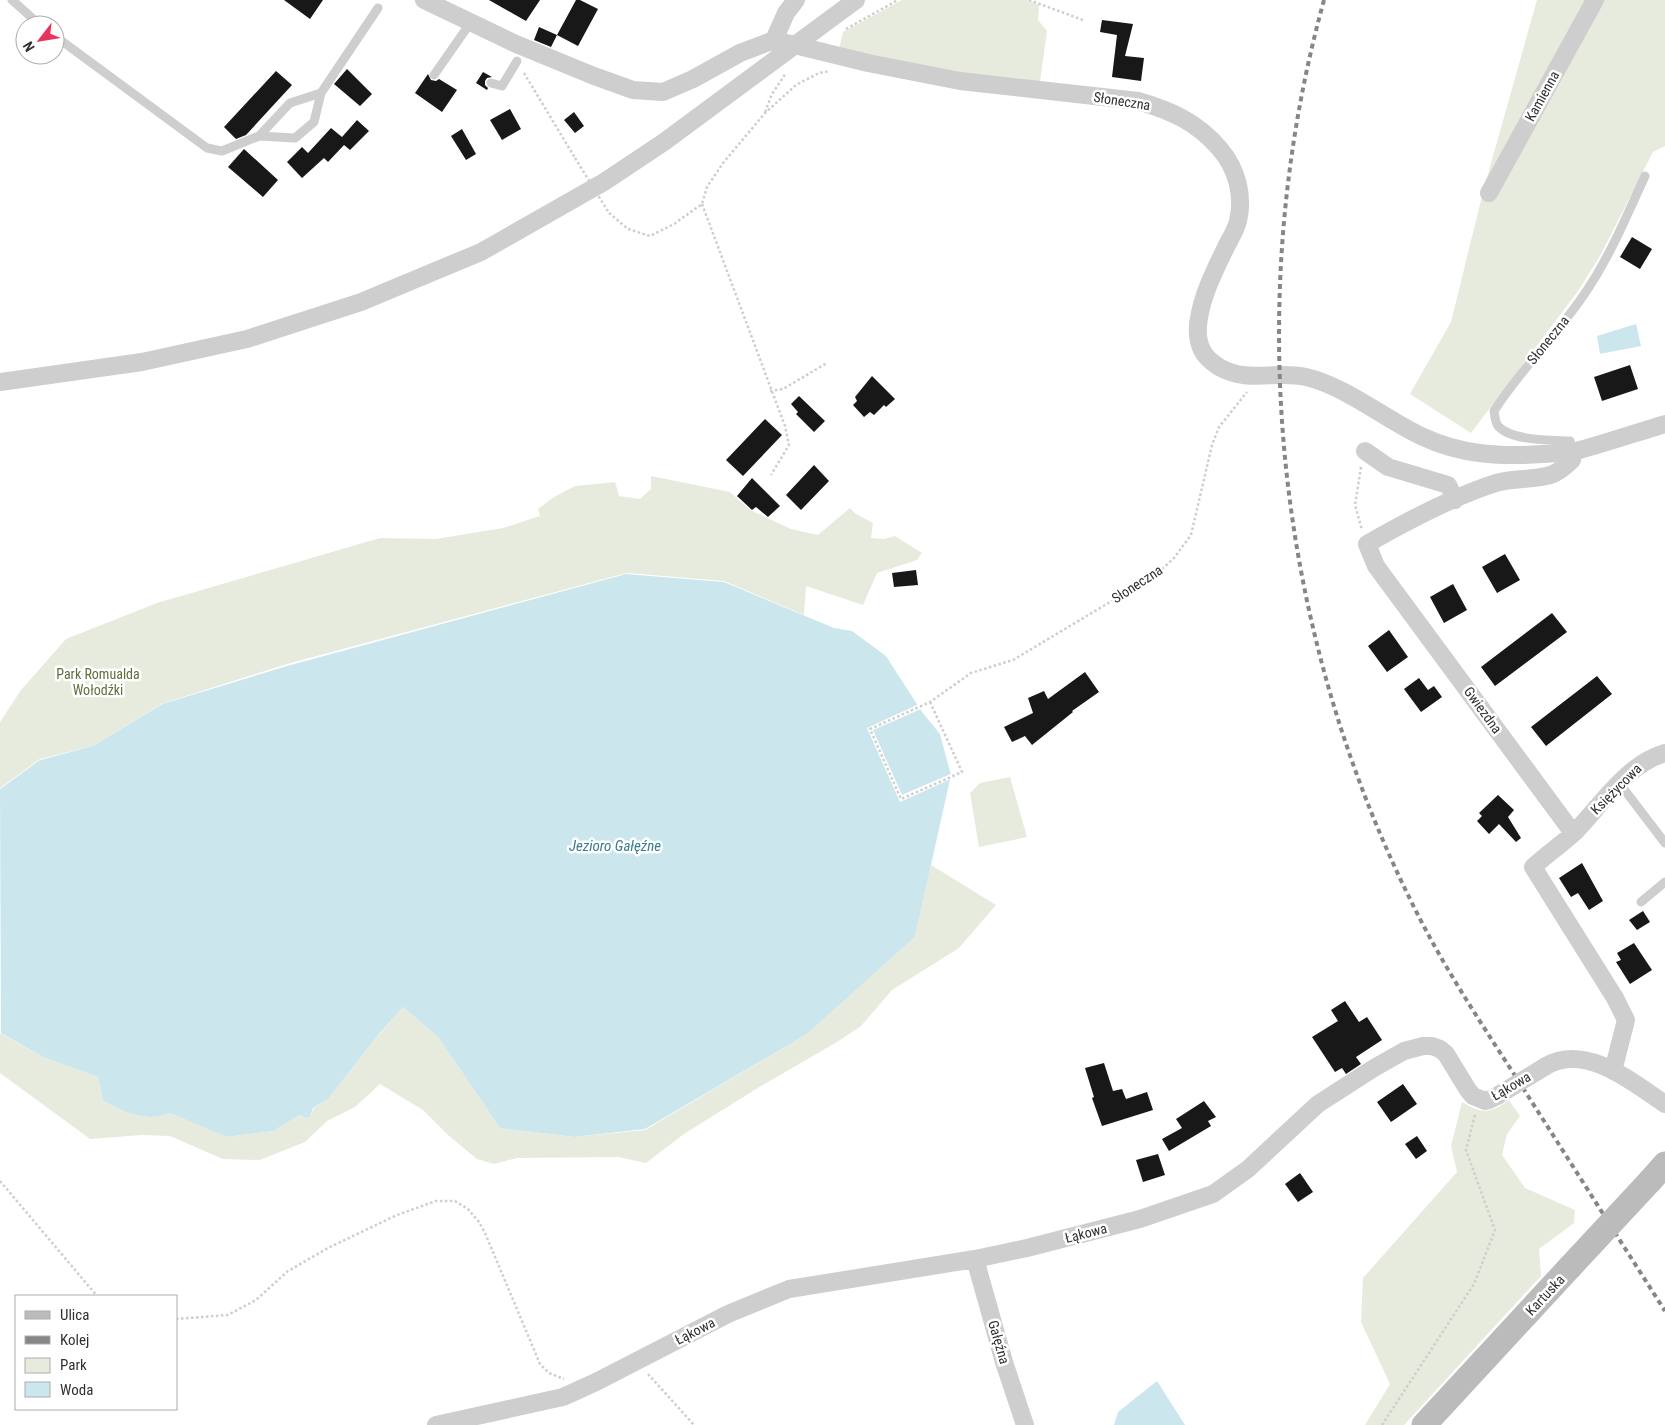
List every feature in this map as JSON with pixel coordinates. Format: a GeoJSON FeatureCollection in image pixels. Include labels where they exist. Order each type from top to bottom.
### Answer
{"type":"FeatureCollection","features":[{"type":"Feature","properties":{"kind":"main road","name":"Kartuska"},"geometry":{"type":"LineString","coordinates":[[1424,1425],[1657,1173]]}},
{"type":"Feature","properties":{"kind":"street"},"geometry":{"type":"LineString","coordinates":[[424,0],[516,44],[633,90],[663,92],[693,79],[740,52],[774,40],[786,13],[796,0]]}},
{"type":"Feature","properties":{"kind":"street"},"geometry":{"type":"LineString","coordinates":[[0,382],[142,362],[247,339],[361,302],[481,252],[604,182],[656,147],[856,0]]}},
{"type":"Feature","properties":{"kind":"street","name":"Kamienna"},"geometry":{"type":"LineString","coordinates":[[1489,193],[1595,0]]}},
{"type":"Feature","properties":{"kind":"street","name":"Słoneczna"},"geometry":{"type":"LineString","coordinates":[[774,40],[868,63],[960,81],[1138,101],[1165,109],[1196,126],[1213,141],[1227,158],[1237,177],[1240,200],[1238,222],[1202,301],[1198,325],[1198,339],[1202,351],[1214,364],[1229,373],[1259,377],[1286,375],[1322,382],[1398,424],[1438,443],[1483,455],[1511,456],[1574,452],[1665,424]]}},
{"type":"Feature","properties":{"kind":"street"},"geometry":{"type":"LineString","coordinates":[[1365,451],[1388,467],[1448,485],[1455,500]]}},
{"type":"Feature","properties":{"kind":"street"},"geometry":{"type":"LineString","coordinates":[[1367,544],[1413,518],[1496,483],[1553,474],[1572,460],[1574,452]]}},
{"type":"Feature","properties":{"kind":"street","name":"Gwiezdna"},"geometry":{"type":"LineString","coordinates":[[1367,544],[1376,566],[1573,833]]}},
{"type":"Feature","properties":{"kind":"street","name":"Księżycowa"},"geometry":{"type":"LineString","coordinates":[[1573,833],[1642,762],[1665,753]]}},
{"type":"Feature","properties":{"kind":"street"},"geometry":{"type":"LineString","coordinates":[[1573,833],[1532,867],[1615,998],[1626,1020],[1613,1071]]}},
{"type":"Feature","properties":{"kind":"street","name":"Łąkowa"},"geometry":{"type":"LineString","coordinates":[[436,1425],[563,1396],[596,1382],[728,1314],[789,1289],[975,1259],[1027,1248],[1140,1219],[1214,1194],[1248,1169],[1318,1104],[1404,1051],[1424,1046],[1440,1049],[1450,1060],[1468,1090],[1488,1098],[1546,1066],[1565,1058],[1593,1062],[1613,1071],[1665,1104]]}},
{"type":"Feature","properties":{"kind":"street","name":"Gałęźna"},"geometry":{"type":"LineString","coordinates":[[975,1259],[1004,1362],[1025,1425]]}},
{"type":"Feature","properties":{"kind":"lane"},"geometry":{"type":"LineString","coordinates":[[12,0],[29,15]]}},
{"type":"Feature","properties":{"kind":"lane"},"geometry":{"type":"LineString","coordinates":[[259,136],[294,138],[314,122],[321,93],[378,8]]}},
{"type":"Feature","properties":{"kind":"lane"},"geometry":{"type":"LineString","coordinates":[[434,75],[471,22]]}},
{"type":"Feature","properties":{"kind":"lane"},"geometry":{"type":"LineString","coordinates":[[65,43],[206,148],[222,151],[259,136],[290,103],[321,93]]}},
{"type":"Feature","properties":{"kind":"lane"},"geometry":{"type":"LineString","coordinates":[[491,83],[502,86],[517,61]]}},
{"type":"Feature","properties":{"kind":"lane","name":"Słoneczna"},"geometry":{"type":"LineString","coordinates":[[1574,452],[1570,441],[1522,438],[1507,432],[1499,427],[1495,420],[1494,411],[1583,296],[1610,252],[1645,176]]}},
{"type":"Feature","properties":{"kind":"lane"},"geometry":{"type":"LineString","coordinates":[[1620,784],[1665,843]]}},
{"type":"Feature","properties":{"kind":"lane"},"geometry":{"type":"LineString","coordinates":[[1641,902],[1665,882]]}},
{"type":"Feature","properties":{"kind":"path"},"geometry":{"type":"LineString","coordinates":[[1029,0],[1084,20]]}},
{"type":"Feature","properties":{"kind":"path"},"geometry":{"type":"LineString","coordinates":[[765,113],[772,94],[797,58],[795,45]]}},
{"type":"Feature","properties":{"kind":"path"},"geometry":{"type":"LineString","coordinates":[[517,61],[609,213],[628,229],[650,236],[674,224],[702,204]]}},
{"type":"Feature","properties":{"kind":"path"},"geometry":{"type":"LineString","coordinates":[[771,475],[789,445],[785,426],[770,391],[702,204],[707,187],[723,164],[765,113],[796,85],[819,73],[838,70]]}},
{"type":"Feature","properties":{"kind":"path"},"geometry":{"type":"LineString","coordinates":[[770,391],[783,390],[827,363]]}},
{"type":"Feature","properties":{"kind":"path","name":"Słoneczna"},"geometry":{"type":"LineString","coordinates":[[930,702],[962,772],[901,799],[870,729],[930,702],[971,673],[1013,660],[1157,574],[1174,558],[1191,535],[1209,456],[1219,427],[1259,377]]}},
{"type":"Feature","properties":{"kind":"path"},"geometry":{"type":"LineString","coordinates":[[1365,451],[1358,476],[1355,505],[1367,544]]}},
{"type":"Feature","properties":{"kind":"path"},"geometry":{"type":"LineString","coordinates":[[1382,1425],[1474,1284],[1495,1230],[1466,1150],[1488,1098]]}},
{"type":"Feature","properties":{"kind":"path"},"geometry":{"type":"LineString","coordinates":[[0,1181],[97,1295]]}},
{"type":"Feature","properties":{"kind":"path"},"geometry":{"type":"LineString","coordinates":[[178,1319],[228,1315],[256,1300],[288,1272],[328,1248],[397,1215],[436,1201],[455,1201],[468,1209],[485,1232],[540,1364],[549,1373],[561,1378],[596,1382]]}},
{"type":"Feature","properties":{"kind":"path"},"geometry":{"type":"LineString","coordinates":[[637,1361],[694,1425]]}},
{"type":"Feature","properties":{"kind":"green space"},"geometry":{"type":"Polygon","coordinates":[[[902,0],[1027,0],[1039,5],[1038,20],[1047,31],[1039,89],[838,54],[843,32],[902,0]]]}},
{"type":"Feature","properties":{"kind":"green space"},"geometry":{"type":"Polygon","coordinates":[[[1537,0],[1665,0],[1665,146],[1653,152],[1600,256],[1578,291],[1471,433],[1410,394],[1451,322],[1484,188],[1537,0]]]}},
{"type":"Feature","properties":{"kind":"green space","name":"Park Romualda Wołodźki"},"geometry":{"type":"Polygon","coordinates":[[[651,476],[730,492],[750,510],[791,529],[818,535],[850,508],[856,514],[873,523],[871,538],[884,539],[895,536],[922,553],[917,560],[877,573],[863,605],[806,586],[804,615],[724,581],[627,573],[619,575],[287,664],[161,704],[93,746],[40,759],[0,788],[0,722],[21,690],[66,639],[157,603],[380,538],[436,539],[503,528],[540,516],[538,509],[554,497],[575,486],[615,482],[619,496],[640,499],[651,489],[651,476]]]}},
{"type":"Feature","properties":{"kind":"green space"},"geometry":{"type":"Polygon","coordinates":[[[1010,777],[1027,837],[979,847],[970,793],[980,783],[1010,777]]]}},
{"type":"Feature","properties":{"kind":"green space"},"geometry":{"type":"Polygon","coordinates":[[[931,865],[996,905],[959,948],[892,990],[861,1026],[684,1134],[646,1163],[618,1157],[517,1158],[494,1164],[477,1159],[448,1135],[423,1110],[380,1084],[355,1107],[327,1121],[305,1142],[260,1160],[223,1159],[170,1136],[142,1135],[90,1139],[0,1073],[0,1033],[43,1057],[98,1077],[103,1101],[135,1115],[152,1117],[170,1113],[228,1137],[273,1131],[300,1115],[307,1118],[310,1117],[314,1108],[328,1099],[403,1007],[438,1037],[500,1128],[574,1137],[645,1130],[807,1034],[915,937],[931,865]]]}},
{"type":"Feature","properties":{"kind":"green space"},"geometry":{"type":"Polygon","coordinates":[[[1509,1100],[1520,1116],[1507,1134],[1502,1155],[1525,1188],[1575,1210],[1574,1223],[1539,1249],[1541,1276],[1404,1425],[1365,1425],[1390,1384],[1361,1322],[1363,1278],[1457,1172],[1451,1146],[1462,1102],[1475,1109],[1486,1111],[1496,1108],[1509,1100]]]}},
{"type":"Feature","properties":{"kind":"water"},"geometry":{"type":"Polygon","coordinates":[[[1636,324],[1641,346],[1600,354],[1597,336],[1636,324]]]}},
{"type":"Feature","properties":{"kind":"water","name":"Jezioro Gałęźne"},"geometry":{"type":"Polygon","coordinates":[[[626,574],[724,582],[834,628],[852,631],[886,656],[922,712],[940,734],[951,775],[915,937],[807,1034],[645,1129],[574,1137],[500,1128],[438,1037],[403,1007],[379,1034],[328,1099],[313,1108],[310,1117],[307,1118],[300,1115],[273,1131],[227,1137],[170,1113],[152,1117],[135,1115],[120,1109],[103,1101],[98,1077],[43,1057],[1,1033],[0,789],[40,760],[93,746],[162,704],[287,666],[626,574]]]}},
{"type":"Feature","properties":{"kind":"water"},"geometry":{"type":"Polygon","coordinates":[[[1157,1381],[1185,1425],[1114,1425],[1118,1412],[1157,1381]]]}},
{"type":"Feature","properties":{"kind":"pier"},"geometry":{"type":"Polygon","coordinates":[[[919,704],[921,709],[873,730],[902,795],[953,773],[953,778],[900,802],[867,728],[919,704]]]}},
{"type":"Feature","properties":{"kind":"building"},"geometry":{"type":"Polygon","coordinates":[[[284,0],[323,0],[310,19],[284,0]]]}},
{"type":"Feature","properties":{"kind":"building"},"geometry":{"type":"Polygon","coordinates":[[[489,0],[540,0],[526,21],[489,0]]]}},
{"type":"Feature","properties":{"kind":"building"},"geometry":{"type":"Polygon","coordinates":[[[576,0],[580,0],[598,9],[578,46],[557,35],[576,0]]]}},
{"type":"Feature","properties":{"kind":"building"},"geometry":{"type":"Polygon","coordinates":[[[1102,20],[1133,24],[1125,56],[1144,58],[1141,81],[1112,77],[1117,35],[1100,32],[1102,20]]]}},
{"type":"Feature","properties":{"kind":"building"},"geometry":{"type":"Polygon","coordinates":[[[539,27],[557,35],[551,47],[534,40],[539,27]]]}},
{"type":"Feature","properties":{"kind":"building"},"geometry":{"type":"Polygon","coordinates":[[[347,69],[372,94],[360,106],[334,84],[347,69]]]}},
{"type":"Feature","properties":{"kind":"building"},"geometry":{"type":"Polygon","coordinates":[[[276,71],[292,85],[246,135],[236,139],[224,127],[276,71]]]}},
{"type":"Feature","properties":{"kind":"building"},"geometry":{"type":"Polygon","coordinates":[[[483,72],[492,77],[487,78],[485,81],[487,90],[476,83],[483,72]]]}},
{"type":"Feature","properties":{"kind":"building"},"geometry":{"type":"Polygon","coordinates":[[[428,74],[431,80],[436,81],[439,79],[457,90],[442,112],[415,93],[428,74]]]}},
{"type":"Feature","properties":{"kind":"building"},"geometry":{"type":"Polygon","coordinates":[[[510,109],[521,129],[502,140],[490,120],[510,109]]]}},
{"type":"Feature","properties":{"kind":"building"},"geometry":{"type":"Polygon","coordinates":[[[574,112],[584,126],[575,133],[564,120],[574,112]]]}},
{"type":"Feature","properties":{"kind":"building"},"geometry":{"type":"Polygon","coordinates":[[[357,120],[369,131],[350,150],[344,145],[328,162],[324,158],[302,178],[287,162],[302,147],[308,153],[331,128],[342,137],[357,120]]]}},
{"type":"Feature","properties":{"kind":"building"},"geometry":{"type":"Polygon","coordinates":[[[462,129],[476,154],[466,160],[451,136],[462,129]]]}},
{"type":"Feature","properties":{"kind":"building"},"geometry":{"type":"Polygon","coordinates":[[[244,149],[278,180],[263,197],[228,167],[244,149]]]}},
{"type":"Feature","properties":{"kind":"building"},"geometry":{"type":"Polygon","coordinates":[[[1632,237],[1652,249],[1640,269],[1620,257],[1632,237]]]}},
{"type":"Feature","properties":{"kind":"building"},"geometry":{"type":"Polygon","coordinates":[[[1630,365],[1638,389],[1602,401],[1594,377],[1630,365]]]}},
{"type":"Feature","properties":{"kind":"building"},"geometry":{"type":"Polygon","coordinates":[[[872,376],[895,399],[886,407],[884,405],[874,415],[870,412],[864,417],[853,405],[857,401],[855,397],[872,376]]]}},
{"type":"Feature","properties":{"kind":"building"},"geometry":{"type":"Polygon","coordinates":[[[799,396],[825,421],[814,432],[796,414],[798,412],[791,404],[799,396]]]}},
{"type":"Feature","properties":{"kind":"building"},"geometry":{"type":"Polygon","coordinates":[[[765,419],[782,435],[743,476],[726,460],[765,419]]]}},
{"type":"Feature","properties":{"kind":"building"},"geometry":{"type":"Polygon","coordinates":[[[814,465],[829,481],[801,510],[786,495],[814,465]]]}},
{"type":"Feature","properties":{"kind":"building"},"geometry":{"type":"Polygon","coordinates":[[[752,478],[780,506],[768,517],[756,507],[752,510],[737,496],[752,478]]]}},
{"type":"Feature","properties":{"kind":"building"},"geometry":{"type":"Polygon","coordinates":[[[1505,554],[1520,580],[1497,593],[1482,567],[1505,554]]]}},
{"type":"Feature","properties":{"kind":"building"},"geometry":{"type":"Polygon","coordinates":[[[916,570],[918,585],[894,587],[892,573],[916,570]]]}},
{"type":"Feature","properties":{"kind":"building"},"geometry":{"type":"Polygon","coordinates":[[[1453,584],[1467,610],[1444,623],[1430,597],[1453,584]]]}},
{"type":"Feature","properties":{"kind":"building"},"geometry":{"type":"Polygon","coordinates":[[[1552,613],[1567,632],[1495,686],[1481,667],[1552,613]]]}},
{"type":"Feature","properties":{"kind":"building"},"geometry":{"type":"Polygon","coordinates":[[[1389,630],[1408,657],[1387,672],[1368,646],[1389,630]]]}},
{"type":"Feature","properties":{"kind":"building"},"geometry":{"type":"Polygon","coordinates":[[[1085,672],[1099,692],[1072,711],[1032,745],[1025,736],[1012,742],[1004,727],[1033,713],[1028,698],[1044,691],[1048,699],[1085,672]]]}},
{"type":"Feature","properties":{"kind":"building"},"geometry":{"type":"Polygon","coordinates":[[[1597,676],[1612,694],[1546,746],[1531,727],[1597,676]]]}},
{"type":"Feature","properties":{"kind":"building"},"geometry":{"type":"Polygon","coordinates":[[[1419,678],[1428,690],[1434,686],[1442,697],[1421,712],[1404,689],[1419,678]]]}},
{"type":"Feature","properties":{"kind":"building"},"geometry":{"type":"Polygon","coordinates":[[[1498,795],[1514,810],[1508,817],[1521,838],[1516,842],[1499,824],[1489,834],[1477,821],[1482,816],[1479,813],[1498,795]]]}},
{"type":"Feature","properties":{"kind":"building"},"geometry":{"type":"Polygon","coordinates":[[[1582,863],[1603,901],[1589,910],[1578,893],[1571,897],[1559,878],[1582,863]]]}},
{"type":"Feature","properties":{"kind":"building"},"geometry":{"type":"Polygon","coordinates":[[[1643,911],[1650,922],[1637,930],[1629,920],[1643,911]]]}},
{"type":"Feature","properties":{"kind":"building"},"geometry":{"type":"Polygon","coordinates":[[[1634,943],[1652,970],[1630,984],[1616,962],[1621,960],[1617,953],[1634,943]]]}},
{"type":"Feature","properties":{"kind":"building"},"geometry":{"type":"Polygon","coordinates":[[[1345,1001],[1359,1022],[1367,1017],[1382,1040],[1356,1057],[1361,1064],[1346,1074],[1342,1068],[1335,1072],[1312,1037],[1338,1021],[1331,1010],[1345,1001]]]}},
{"type":"Feature","properties":{"kind":"building"},"geometry":{"type":"Polygon","coordinates":[[[1104,1063],[1113,1091],[1122,1089],[1126,1099],[1147,1092],[1153,1110],[1102,1126],[1092,1098],[1094,1097],[1085,1068],[1104,1063]]]}},
{"type":"Feature","properties":{"kind":"building"},"geometry":{"type":"Polygon","coordinates":[[[1403,1084],[1417,1104],[1391,1122],[1377,1102],[1403,1084]]]}},
{"type":"Feature","properties":{"kind":"building"},"geometry":{"type":"Polygon","coordinates":[[[1204,1101],[1216,1117],[1208,1121],[1211,1126],[1169,1151],[1162,1139],[1182,1128],[1176,1119],[1204,1101]]]}},
{"type":"Feature","properties":{"kind":"building"},"geometry":{"type":"Polygon","coordinates":[[[1417,1136],[1427,1151],[1416,1159],[1405,1144],[1417,1136]]]}},
{"type":"Feature","properties":{"kind":"building"},"geometry":{"type":"Polygon","coordinates":[[[1158,1154],[1165,1175],[1143,1182],[1136,1160],[1158,1154]]]}},
{"type":"Feature","properties":{"kind":"building"},"geometry":{"type":"Polygon","coordinates":[[[1300,1173],[1313,1192],[1298,1202],[1285,1184],[1300,1173]]]}},
{"type":"Feature","properties":{"kind":"railway"},"geometry":{"type":"LineString","coordinates":[[1324,0],[1298,115],[1283,232],[1279,349],[1286,466],[1303,583],[1331,697],[1369,808],[1418,915],[1467,1001],[1665,1311]]}}]}
